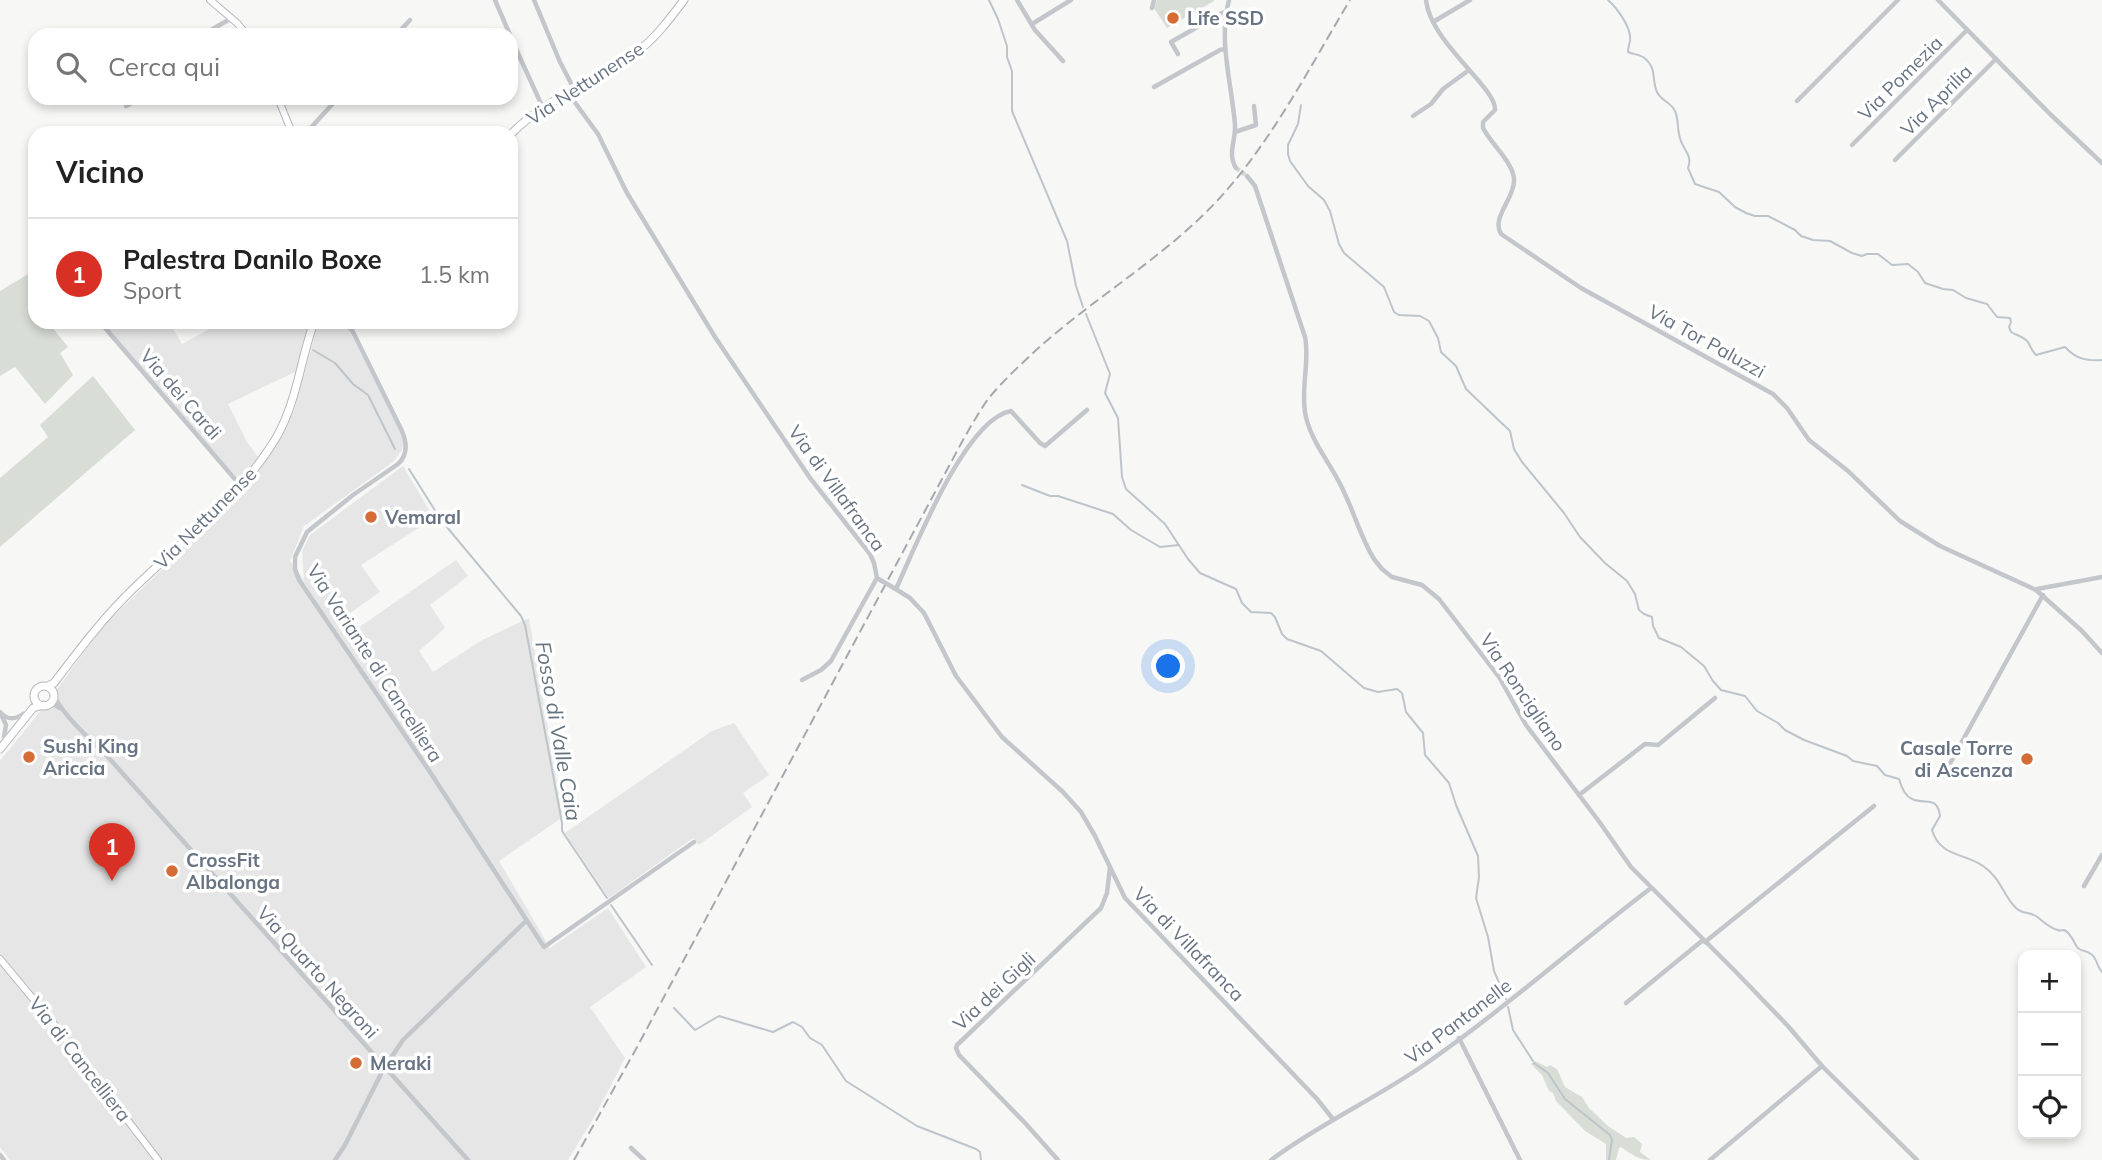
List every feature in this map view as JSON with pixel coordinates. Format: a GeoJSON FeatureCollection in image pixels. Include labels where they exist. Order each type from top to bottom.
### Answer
{"type":"FeatureCollection","features":[{"type":"Feature","properties":{"kind":"main road","name":"Via Nettunense"},"geometry":{"type":"LineString","coordinates":[[518,128],[543,108],[641,49],[684,0]]}},
{"type":"Feature","properties":{"kind":"main road","name":"Via Nettunense"},"geometry":{"type":"LineString","coordinates":[[52,688],[100,622],[197,530],[261,461],[284,423],[297,388],[312,329]]}},
{"type":"Feature","properties":{"kind":"main road"},"geometry":{"type":"LineString","coordinates":[[2,740],[35,697],[39,687],[52,688],[47,704]]}},
{"type":"Feature","properties":{"kind":"main road"},"geometry":{"type":"LineString","coordinates":[[35,697],[37,703],[47,704]]}},
{"type":"Feature","properties":{"kind":"main road"},"geometry":{"type":"LineString","coordinates":[[0,749],[33,708],[47,704]]}},
{"type":"Feature","properties":{"kind":"street"},"geometry":{"type":"LineString","coordinates":[[210,0],[241,28]]}},
{"type":"Feature","properties":{"kind":"street"},"geometry":{"type":"LineString","coordinates":[[495,0],[507,28]]}},
{"type":"Feature","properties":{"kind":"street","name":"Via di Villafranca"},"geometry":{"type":"LineString","coordinates":[[534,0],[572,91],[598,134],[627,193],[715,337],[810,478],[870,554],[880,580],[910,598],[924,613],[957,676],[1002,737],[1063,792],[1081,812],[1125,898],[1334,1119]]}},
{"type":"Feature","properties":{"kind":"street"},"geometry":{"type":"LineString","coordinates":[[1017,0],[1032,24],[1063,61]]}},
{"type":"Feature","properties":{"kind":"street"},"geometry":{"type":"LineString","coordinates":[[1032,24],[1071,0]]}},
{"type":"Feature","properties":{"kind":"street"},"geometry":{"type":"LineString","coordinates":[[1152,8],[1154,0]]}},
{"type":"Feature","properties":{"kind":"street"},"geometry":{"type":"LineString","coordinates":[[1229,0],[1225,49],[1235,132],[1231,153],[1236,168]]}},
{"type":"Feature","properties":{"kind":"street","name":"Via Tor Paluzzi"},"geometry":{"type":"LineString","coordinates":[[1426,0],[1433,22],[1443,40],[1495,102],[1495,110],[1483,121],[1483,128],[1514,177],[1511,195],[1498,223],[1502,235],[1581,288],[1773,394],[1789,410],[1807,438],[1842,465],[1913,530],[1952,552],[2036,590],[2102,653]]}},
{"type":"Feature","properties":{"kind":"street"},"geometry":{"type":"LineString","coordinates":[[1433,22],[1470,0]]}},
{"type":"Feature","properties":{"kind":"street"},"geometry":{"type":"LineString","coordinates":[[1797,101],[1898,0]]}},
{"type":"Feature","properties":{"kind":"street"},"geometry":{"type":"LineString","coordinates":[[1938,0],[2102,163]]}},
{"type":"Feature","properties":{"kind":"street"},"geometry":{"type":"LineString","coordinates":[[1178,54],[1171,42],[1227,12]]}},
{"type":"Feature","properties":{"kind":"street"},"geometry":{"type":"LineString","coordinates":[[214,28],[232,18]]}},
{"type":"Feature","properties":{"kind":"street"},"geometry":{"type":"LineString","coordinates":[[403,28],[410,20]]}},
{"type":"Feature","properties":{"kind":"street","name":"Via Pomezia"},"geometry":{"type":"LineString","coordinates":[[1852,145],[1968,30]]}},
{"type":"Feature","properties":{"kind":"street"},"geometry":{"type":"LineString","coordinates":[[1154,87],[1225,49]]}},
{"type":"Feature","properties":{"kind":"street"},"geometry":{"type":"LineString","coordinates":[[518,53],[543,108]]}},
{"type":"Feature","properties":{"kind":"street","name":"Via Aprilia"},"geometry":{"type":"LineString","coordinates":[[1895,160],[1996,59]]}},
{"type":"Feature","properties":{"kind":"street"},"geometry":{"type":"LineString","coordinates":[[1413,116],[1431,104],[1443,89],[1469,70]]}},
{"type":"Feature","properties":{"kind":"street"},"geometry":{"type":"LineString","coordinates":[[281,105],[289,126]]}},
{"type":"Feature","properties":{"kind":"street"},"geometry":{"type":"LineString","coordinates":[[312,126],[332,105]]}},
{"type":"Feature","properties":{"kind":"street"},"geometry":{"type":"LineString","coordinates":[[1235,132],[1256,125],[1254,106]]}},
{"type":"Feature","properties":{"kind":"street","name":"Via Roncigliano"},"geometry":{"type":"LineString","coordinates":[[1247,176],[1255,186],[1305,337],[1307,351],[1303,393],[1308,428],[1343,488],[1371,554],[1390,575],[1422,585],[1439,599],[1499,677],[1524,722],[1628,864],[1788,1026],[1822,1066],[1917,1160]]}},
{"type":"Feature","properties":{"kind":"street","name":"Via dei Cardi"},"geometry":{"type":"LineString","coordinates":[[106,329],[240,485]]}},
{"type":"Feature","properties":{"kind":"street","name":"Via Variante di Cancelliera"},"geometry":{"type":"LineString","coordinates":[[352,330],[402,431],[406,442],[405,454],[398,464],[309,530],[296,552],[296,572],[526,921],[544,947],[694,842]]}},
{"type":"Feature","properties":{"kind":"street"},"geometry":{"type":"LineString","coordinates":[[895,588],[943,487],[983,430],[1002,414],[1011,411],[1045,446],[1087,410]]}},
{"type":"Feature","properties":{"kind":"street"},"geometry":{"type":"LineString","coordinates":[[2036,590],[2102,577]]}},
{"type":"Feature","properties":{"kind":"street"},"geometry":{"type":"LineString","coordinates":[[802,680],[831,661],[880,580]]}},
{"type":"Feature","properties":{"kind":"street"},"geometry":{"type":"LineString","coordinates":[[1943,776],[2043,595]]}},
{"type":"Feature","properties":{"kind":"street","name":"Via Quarto Negroni"},"geometry":{"type":"LineString","coordinates":[[52,688],[56,701],[468,1160]]}},
{"type":"Feature","properties":{"kind":"street"},"geometry":{"type":"LineString","coordinates":[[1579,795],[1644,745],[1657,745],[1715,698]]}},
{"type":"Feature","properties":{"kind":"street","name":"Via Quarto Negroni"},"geometry":{"type":"LineString","coordinates":[[47,704],[64,710]]}},
{"type":"Feature","properties":{"kind":"street"},"geometry":{"type":"LineString","coordinates":[[0,712],[10,718],[23,714]]}},
{"type":"Feature","properties":{"kind":"street"},"geometry":{"type":"LineString","coordinates":[[0,712],[6,725],[2,740]]}},
{"type":"Feature","properties":{"kind":"street"},"geometry":{"type":"LineString","coordinates":[[1626,1003],[1874,806]]}},
{"type":"Feature","properties":{"kind":"street"},"geometry":{"type":"LineString","coordinates":[[2084,886],[2102,855]]}},
{"type":"Feature","properties":{"kind":"street","name":"Via dei Gigli"},"geometry":{"type":"LineString","coordinates":[[1058,1160],[959,1055],[956,1048],[1101,908],[1107,896],[1110,866]]}},
{"type":"Feature","properties":{"kind":"street","name":"Via Pantanelle"},"geometry":{"type":"LineString","coordinates":[[1271,1160],[1405,1078],[1522,991],[1651,888]]}},
{"type":"Feature","properties":{"kind":"street"},"geometry":{"type":"LineString","coordinates":[[335,1160],[384,1068],[412,1030],[526,921]]}},
{"type":"Feature","properties":{"kind":"street","name":"Via di Cancelliera"},"geometry":{"type":"LineString","coordinates":[[0,960],[54,1024],[158,1160]]}},
{"type":"Feature","properties":{"kind":"street"},"geometry":{"type":"LineString","coordinates":[[1459,1038],[1520,1160]]}},
{"type":"Feature","properties":{"kind":"street"},"geometry":{"type":"LineString","coordinates":[[1710,1160],[1822,1066]]}},
{"type":"Feature","properties":{"kind":"street"},"geometry":{"type":"LineString","coordinates":[[631,1148],[644,1160]]}},
{"type":"Feature","properties":{"kind":"street"},"geometry":{"type":"LineString","coordinates":[[637,1153],[637,1160]]}},
{"type":"Feature","properties":{"kind":"street"},"geometry":{"type":"LineString","coordinates":[[0,1155],[4,1160]]}},
{"type":"Feature","properties":{"kind":"shaded area","name":"Life SSD"},"geometry":{"type":"Polygon","coordinates":[[[1157,0],[1214,1],[1167,28],[1154,8],[1157,0]]]}},
{"type":"Feature","properties":{"kind":"shaded area"},"geometry":{"type":"Polygon","coordinates":[[[28,274],[28,329],[54,329],[68,347],[60,353],[73,375],[45,404],[15,367],[0,376],[0,291],[28,274]]]}},
{"type":"Feature","properties":{"kind":"shaded area"},"geometry":{"type":"Polygon","coordinates":[[[108,329],[173,329],[182,344],[209,329],[308,329],[297,371],[228,404],[247,442],[258,457],[239,480],[108,329]]]}},
{"type":"Feature","properties":{"kind":"shaded area"},"geometry":{"type":"Polygon","coordinates":[[[316,330],[349,330],[404,439],[402,450],[393,462],[304,526],[290,561],[304,580],[302,551],[310,535],[403,466],[434,518],[361,565],[380,592],[336,623],[345,637],[456,560],[468,576],[430,605],[445,628],[419,651],[433,672],[482,640],[529,618],[563,817],[499,861],[550,948],[608,908],[646,967],[590,1007],[625,1058],[568,1160],[10,1160],[0,1147],[0,761],[50,699],[102,627],[241,493],[294,411],[316,330]]]}},
{"type":"Feature","properties":{"kind":"shaded area"},"geometry":{"type":"Polygon","coordinates":[[[93,376],[135,430],[0,547],[0,478],[48,437],[40,425],[93,376]]]}},
{"type":"Feature","properties":{"kind":"shaded area"},"geometry":{"type":"Polygon","coordinates":[[[734,723],[769,775],[743,793],[752,807],[699,845],[693,838],[609,898],[565,833],[712,731],[734,723]]]}},
{"type":"Feature","properties":{"kind":"shaded area"},"geometry":{"type":"Polygon","coordinates":[[[1535,1061],[1557,1069],[1565,1087],[1582,1097],[1589,1108],[1608,1126],[1626,1138],[1634,1137],[1642,1144],[1640,1152],[1651,1160],[1639,1158],[1621,1147],[1616,1160],[1606,1160],[1606,1144],[1585,1131],[1556,1101],[1542,1075],[1531,1064],[1535,1061]]]}},
{"type":"Feature","properties":{"kind":"waterway"},"geometry":{"type":"LineString","coordinates":[[989,0],[1007,46],[1007,57],[1012,71],[1012,111],[1067,241],[1083,307]]}},
{"type":"Feature","properties":{"kind":"waterway"},"geometry":{"type":"LineString","coordinates":[[1608,0],[1629,30],[1628,52],[1648,61],[1657,92],[1675,111],[1680,138],[1689,160],[1688,168],[1695,184],[1719,192],[1746,213],[1768,216],[1801,236],[1830,241],[1862,256],[1878,254],[1892,265],[1908,264],[1918,272],[1925,283],[1953,290],[1966,298],[1987,304],[1997,317],[2010,318],[2011,332],[2026,340],[2036,355],[2065,347],[2082,358],[2102,360]]}},
{"type":"Feature","properties":{"kind":"waterway"},"geometry":{"type":"LineString","coordinates":[[1301,105],[1298,124],[1288,145],[1290,161],[1308,186],[1324,200],[1344,253],[1384,287],[1394,312],[1399,315],[1420,316],[1429,321],[1438,338],[1441,352],[1456,366],[1466,389],[1510,431],[1514,449],[1522,462],[1580,537],[1627,581],[1635,594],[1639,610],[1652,617],[1659,638],[1681,647],[1704,666],[1721,690],[1745,696],[1757,711],[1785,730],[1853,761],[1877,766],[1885,775],[1899,779],[1910,798],[1934,803],[1940,816],[1932,830],[1941,845],[1989,871],[2018,910],[2036,916],[2055,929],[2066,931],[2079,949],[2093,956],[2102,972]]}},
{"type":"Feature","properties":{"kind":"waterway"},"geometry":{"type":"LineString","coordinates":[[1086,314],[1110,374],[1105,393],[1118,418],[1122,477],[1126,489],[1165,524],[1200,573],[1236,589],[1242,603],[1251,612],[1271,613],[1287,639],[1321,651],[1364,688],[1378,692],[1397,689],[1402,693],[1406,712],[1423,733],[1425,755],[1449,783],[1478,856],[1476,898],[1488,937],[1494,971],[1506,999]]}},
{"type":"Feature","properties":{"kind":"waterway"},"geometry":{"type":"LineString","coordinates":[[313,350],[335,363],[353,384],[368,395],[395,449]]}},
{"type":"Feature","properties":{"kind":"waterway","name":"Fosso di Valle Caia"},"geometry":{"type":"LineString","coordinates":[[409,469],[441,520],[521,616],[525,625],[562,831],[607,898]]}},
{"type":"Feature","properties":{"kind":"waterway"},"geometry":{"type":"LineString","coordinates":[[1022,485],[1113,514],[1131,530],[1160,547],[1179,545]]}},
{"type":"Feature","properties":{"kind":"waterway","name":"Fosso di Valle Caia"},"geometry":{"type":"LineString","coordinates":[[611,905],[652,965]]}},
{"type":"Feature","properties":{"kind":"waterway"},"geometry":{"type":"LineString","coordinates":[[1508,1007],[1513,1030],[1533,1061]]}},
{"type":"Feature","properties":{"kind":"waterway","name":"Fosso di Valle Caia"},"geometry":{"type":"LineString","coordinates":[[674,1008],[695,1030],[719,1016],[773,1032],[793,1022],[822,1045],[846,1081],[917,1126],[976,1149],[980,1152],[981,1160]]}},
{"type":"Feature","properties":{"kind":"waterway"},"geometry":{"type":"LineString","coordinates":[[1534,1063],[1548,1073],[1565,1099],[1610,1135],[1612,1140],[1609,1160]]}},
{"type":"Feature","properties":{"kind":"tunnel"},"geometry":{"type":"LineString","coordinates":[[1236,168],[1247,176]]}},
{"type":"Feature","properties":{"kind":"railway"},"geometry":{"type":"LineString","coordinates":[[574,1160],[963,440],[985,404],[1010,375],[1053,335],[1179,237],[1222,195],[1282,115],[1350,0]]}},
{"type":"Feature","properties":{"kind":"place","name":"Life SSD"},"geometry":{"type":"Point","coordinates":[1173,18]}},
{"type":"Feature","properties":{"kind":"place","name":"Vemaral"},"geometry":{"type":"Point","coordinates":[371,517]}},
{"type":"Feature","properties":{"kind":"place","name":"Sushi King Ariccia"},"geometry":{"type":"Point","coordinates":[29,757]}},
{"type":"Feature","properties":{"kind":"place","name":"Casale Torre di Ascenza"},"geometry":{"type":"Point","coordinates":[2027,759]}},
{"type":"Feature","properties":{"kind":"place","name":"CrossFit Albalonga"},"geometry":{"type":"Point","coordinates":[172,871]}},
{"type":"Feature","properties":{"kind":"place","name":"Palestra Danilo Boxe"},"geometry":{"type":"Point","coordinates":[112,881]}},
{"type":"Feature","properties":{"kind":"place","name":"Meraki"},"geometry":{"type":"Point","coordinates":[356,1063]}}]}
